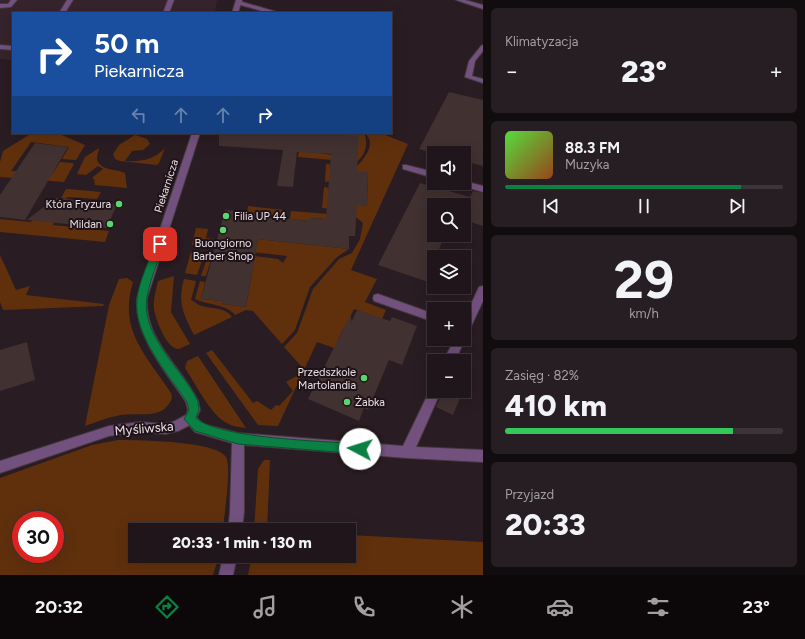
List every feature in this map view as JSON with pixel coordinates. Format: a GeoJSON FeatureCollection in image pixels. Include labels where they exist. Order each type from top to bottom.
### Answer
{"type":"FeatureCollection","features":[{"type":"Feature","properties":{"kind":"street"},"geometry":{"type":"LineString","coordinates":[[235,12],[239,1]]}},
{"type":"Feature","properties":{"kind":"street"},"geometry":{"type":"LineString","coordinates":[[483,47],[472,61],[468,77],[483,81]]}},
{"type":"Feature","properties":{"kind":"street","name":"Piekarnicza"},"geometry":{"type":"LineString","coordinates":[[190,419],[194,410],[192,401],[148,335],[141,311],[142,298],[196,134]]}},
{"type":"Feature","properties":{"kind":"street"},"geometry":{"type":"LineString","coordinates":[[406,167],[427,173]]}},
{"type":"Feature","properties":{"kind":"street"},"geometry":{"type":"LineString","coordinates":[[471,186],[483,189]]}},
{"type":"Feature","properties":{"kind":"street"},"geometry":{"type":"LineString","coordinates":[[471,315],[483,290]]}},
{"type":"Feature","properties":{"kind":"street"},"geometry":{"type":"LineString","coordinates":[[378,298],[427,316]]}},
{"type":"Feature","properties":{"kind":"street"},"geometry":{"type":"LineString","coordinates":[[407,452],[432,398]]}},
{"type":"Feature","properties":{"kind":"street"},"geometry":{"type":"LineString","coordinates":[[190,419],[199,428],[238,439],[407,452],[483,456]]}},
{"type":"Feature","properties":{"kind":"street","name":"Myśliwska"},"geometry":{"type":"LineString","coordinates":[[0,467],[108,431],[140,428],[165,429],[178,426],[190,419]]}},
{"type":"Feature","properties":{"kind":"street"},"geometry":{"type":"LineString","coordinates":[[236,523],[238,439]]}},
{"type":"Feature","properties":{"kind":"street"},"geometry":{"type":"LineString","coordinates":[[226,575],[229,563]]}},
{"type":"Feature","properties":{"kind":"lane"},"geometry":{"type":"LineString","coordinates":[[0,6],[9,6],[14,0]]}},
{"type":"Feature","properties":{"kind":"lane"},"geometry":{"type":"LineString","coordinates":[[63,12],[70,0]]}},
{"type":"Feature","properties":{"kind":"lane"},"geometry":{"type":"LineString","coordinates":[[166,12],[171,0]]}},
{"type":"Feature","properties":{"kind":"lane"},"geometry":{"type":"LineString","coordinates":[[459,0],[483,7]]}},
{"type":"Feature","properties":{"kind":"lane"},"geometry":{"type":"LineString","coordinates":[[239,1],[272,12]]}},
{"type":"Feature","properties":{"kind":"lane"},"geometry":{"type":"LineString","coordinates":[[0,47],[12,48]]}},
{"type":"Feature","properties":{"kind":"shaded area"},"geometry":{"type":"Polygon","coordinates":[[[0,0],[217,0],[215,12],[12,12],[12,60],[0,59],[0,0]]]}},
{"type":"Feature","properties":{"kind":"shaded area"},"geometry":{"type":"Polygon","coordinates":[[[30,134],[59,134],[85,145],[76,160],[62,159],[69,147],[31,142],[11,171],[53,173],[60,162],[72,163],[74,164],[64,182],[0,177],[0,162],[3,151],[30,134]]]}},
{"type":"Feature","properties":{"kind":"shaded area"},"geometry":{"type":"Polygon","coordinates":[[[309,134],[363,134],[365,135],[366,139],[366,147],[364,153],[357,162],[319,135],[309,134]]]}},
{"type":"Feature","properties":{"kind":"shaded area"},"geometry":{"type":"Polygon","coordinates":[[[365,134],[383,134],[408,144],[351,270],[377,279],[365,302],[386,310],[382,319],[354,309],[349,319],[352,320],[347,330],[343,329],[338,340],[337,349],[317,342],[278,426],[258,425],[206,353],[212,350],[253,403],[257,401],[271,410],[276,405],[279,406],[293,391],[286,382],[300,374],[301,366],[284,347],[297,333],[313,289],[339,259],[352,253],[360,239],[363,223],[356,217],[355,211],[322,208],[324,187],[329,188],[328,200],[367,206],[368,172],[325,182],[326,164],[357,166],[366,155],[370,146],[368,137],[365,134]]]}},
{"type":"Feature","properties":{"kind":"shaded area"},"geometry":{"type":"Polygon","coordinates":[[[135,135],[147,139],[150,144],[143,150],[132,151],[125,161],[136,161],[151,158],[165,148],[157,165],[120,161],[115,159],[113,154],[119,145],[135,135]]]}},
{"type":"Feature","properties":{"kind":"shaded area"},"geometry":{"type":"Polygon","coordinates":[[[99,148],[97,158],[98,162],[104,167],[125,173],[127,188],[95,185],[94,179],[92,178],[103,169],[98,166],[86,175],[77,174],[85,157],[99,148]]]}},
{"type":"Feature","properties":{"kind":"shaded area"},"geometry":{"type":"Polygon","coordinates":[[[299,150],[332,155],[332,160],[298,157],[299,150]]]}},
{"type":"Feature","properties":{"kind":"shaded area"},"geometry":{"type":"Polygon","coordinates":[[[66,189],[101,192],[97,199],[61,198],[66,189]]]}},
{"type":"Feature","properties":{"kind":"shaded area"},"geometry":{"type":"Polygon","coordinates":[[[248,206],[284,210],[283,218],[263,216],[263,213],[247,212],[248,206]]]}},
{"type":"Feature","properties":{"kind":"shaded area"},"geometry":{"type":"Polygon","coordinates":[[[291,211],[328,214],[327,219],[310,218],[310,221],[290,219],[291,211]]]}},
{"type":"Feature","properties":{"kind":"shaded area"},"geometry":{"type":"Polygon","coordinates":[[[0,219],[31,222],[33,219],[54,221],[53,225],[109,231],[105,242],[0,232],[0,219]]]}},
{"type":"Feature","properties":{"kind":"shaded area"},"geometry":{"type":"Polygon","coordinates":[[[196,228],[208,229],[206,238],[221,240],[218,248],[192,245],[196,228]]]}},
{"type":"Feature","properties":{"kind":"shaded area"},"geometry":{"type":"Polygon","coordinates":[[[230,238],[258,241],[258,239],[349,249],[337,257],[310,287],[295,330],[282,344],[253,311],[246,310],[235,315],[231,311],[222,307],[195,299],[200,281],[205,282],[201,299],[223,301],[222,304],[246,307],[254,261],[232,259],[232,262],[211,260],[206,276],[201,276],[207,258],[224,259],[237,254],[278,259],[283,263],[287,256],[227,249],[230,238]]]}},
{"type":"Feature","properties":{"kind":"shaded area"},"geometry":{"type":"Polygon","coordinates":[[[191,252],[225,256],[204,255],[197,275],[185,273],[191,252]]]}},
{"type":"Feature","properties":{"kind":"shaded area"},"geometry":{"type":"Polygon","coordinates":[[[0,255],[16,290],[30,286],[26,295],[104,304],[103,306],[3,310],[0,302],[0,255]]]}},
{"type":"Feature","properties":{"kind":"shaded area"},"geometry":{"type":"Polygon","coordinates":[[[174,276],[171,312],[190,344],[179,349],[174,348],[162,333],[154,309],[154,299],[158,281],[174,276]]]}},
{"type":"Feature","properties":{"kind":"shaded area"},"geometry":{"type":"Polygon","coordinates":[[[127,278],[133,282],[129,299],[129,314],[132,328],[144,354],[171,393],[172,398],[163,410],[157,413],[121,415],[107,418],[85,426],[109,305],[119,279],[127,278]]]}},
{"type":"Feature","properties":{"kind":"shaded area"},"geometry":{"type":"Polygon","coordinates":[[[184,279],[196,281],[191,300],[199,305],[226,311],[232,317],[194,335],[181,302],[184,279]]]}},
{"type":"Feature","properties":{"kind":"shaded area"},"geometry":{"type":"Polygon","coordinates":[[[198,356],[246,428],[237,427],[219,418],[203,397],[185,368],[187,361],[198,356]]]}},
{"type":"Feature","properties":{"kind":"shaded area"},"geometry":{"type":"Polygon","coordinates":[[[118,440],[176,442],[208,448],[220,452],[226,457],[228,463],[228,481],[224,523],[128,523],[128,563],[217,563],[213,575],[0,575],[0,478],[92,445],[118,440]]]}},
{"type":"Feature","properties":{"kind":"shaded area"},"geometry":{"type":"Polygon","coordinates":[[[264,460],[270,460],[267,523],[254,523],[258,469],[264,460]]]}},
{"type":"Feature","properties":{"kind":"shaded area"},"geometry":{"type":"Polygon","coordinates":[[[356,535],[483,542],[483,575],[248,575],[251,563],[356,563],[356,535]]]}},
{"type":"Feature","properties":{"kind":"building"},"geometry":{"type":"Polygon","coordinates":[[[449,92],[483,100],[483,166],[471,163],[471,146],[427,146],[427,151],[419,149],[449,92]]]}},
{"type":"Feature","properties":{"kind":"building"},"geometry":{"type":"Polygon","coordinates":[[[219,134],[332,134],[359,136],[357,171],[368,172],[367,206],[357,205],[355,236],[349,236],[349,249],[258,239],[246,307],[222,304],[223,301],[201,299],[225,210],[263,213],[263,216],[310,221],[310,218],[326,219],[331,154],[297,152],[293,187],[277,186],[283,150],[219,146],[219,134]]]}},
{"type":"Feature","properties":{"kind":"building"},"geometry":{"type":"Polygon","coordinates":[[[35,143],[68,147],[25,220],[0,217],[0,195],[35,143]]]}},
{"type":"Feature","properties":{"kind":"building"},"geometry":{"type":"Polygon","coordinates":[[[420,183],[427,185],[427,190],[445,190],[470,197],[473,191],[483,193],[483,226],[471,222],[471,198],[427,198],[427,242],[442,242],[439,250],[427,250],[427,282],[378,265],[420,183]]]}},
{"type":"Feature","properties":{"kind":"building"},"geometry":{"type":"Polygon","coordinates":[[[55,198],[117,204],[107,228],[27,220],[55,198]]]}},
{"type":"Feature","properties":{"kind":"building"},"geometry":{"type":"Polygon","coordinates":[[[357,310],[390,321],[392,317],[417,326],[402,365],[389,360],[368,410],[364,408],[359,421],[308,399],[351,314],[351,323],[357,310]]]}},
{"type":"Feature","properties":{"kind":"building"},"geometry":{"type":"Polygon","coordinates":[[[27,342],[35,380],[0,391],[0,350],[27,342]]]}},
{"type":"Feature","properties":{"kind":"building"},"geometry":{"type":"Polygon","coordinates":[[[440,398],[460,398],[453,415],[436,407],[440,398]]]}},
{"type":"Feature","properties":{"kind":"place","name":"Która Fryzura"},"geometry":{"type":"Point","coordinates":[119,204]}},
{"type":"Feature","properties":{"kind":"place","name":"Filia UP 44"},"geometry":{"type":"Point","coordinates":[226,216]}},
{"type":"Feature","properties":{"kind":"place","name":"Mildan"},"geometry":{"type":"Point","coordinates":[110,224]}},
{"type":"Feature","properties":{"kind":"place","name":"Buongiorno Barber Shop"},"geometry":{"type":"Point","coordinates":[223,230]}},
{"type":"Feature","properties":{"kind":"place","name":"Przedszkole Martolandia"},"geometry":{"type":"Point","coordinates":[364,378]}},
{"type":"Feature","properties":{"kind":"place","name":"Żabka"},"geometry":{"type":"Point","coordinates":[347,402]}},
{"type":"Feature","properties":{"kind":"route"},"geometry":{"type":"LineString","coordinates":[[160,244],[142,298],[141,311],[148,335],[185,387],[192,401],[194,410],[190,419],[199,428],[238,439],[360,449]]}}]}
